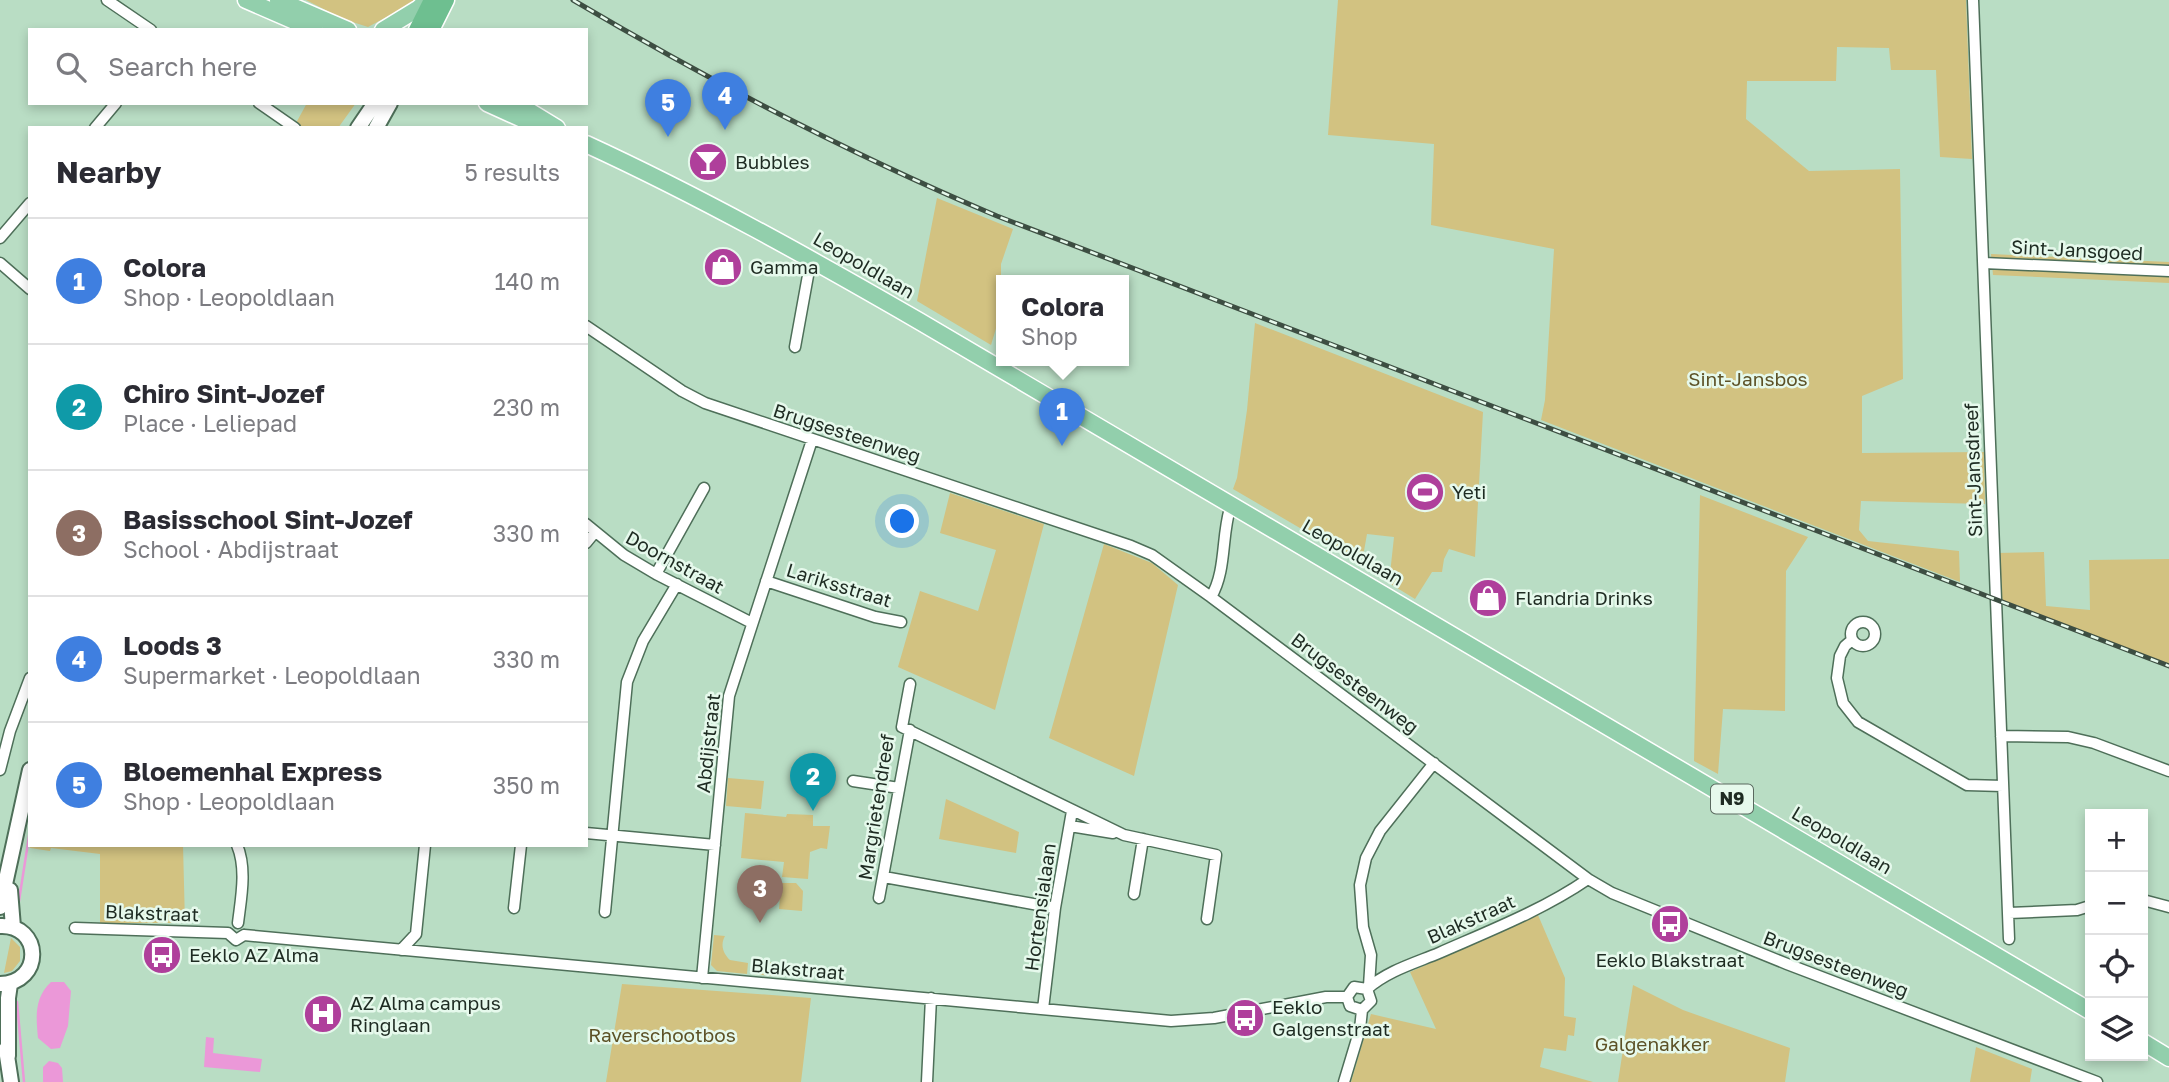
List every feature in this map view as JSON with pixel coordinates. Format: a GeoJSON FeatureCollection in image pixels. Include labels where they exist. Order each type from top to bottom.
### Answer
{"type":"FeatureCollection","features":[{"type":"Feature","properties":{"kind":"highway"},"geometry":{"type":"LineString","coordinates":[[418,28],[429,0]]}},
{"type":"Feature","properties":{"kind":"highway"},"geometry":{"type":"LineString","coordinates":[[435,27],[446,0]]}},
{"type":"Feature","properties":{"kind":"main road"},"geometry":{"type":"LineString","coordinates":[[246,0],[310,28]]}},
{"type":"Feature","properties":{"kind":"main road"},"geometry":{"type":"LineString","coordinates":[[278,0],[343,28]]}},
{"type":"Feature","properties":{"kind":"main road"},"geometry":{"type":"LineString","coordinates":[[386,28],[429,0]]}},
{"type":"Feature","properties":{"kind":"main road"},"geometry":{"type":"LineString","coordinates":[[365,125],[382,105]]}},
{"type":"Feature","properties":{"kind":"main road"},"geometry":{"type":"LineString","coordinates":[[490,105],[538,126]]}},
{"type":"Feature","properties":{"kind":"main road"},"geometry":{"type":"LineString","coordinates":[[519,105],[554,126]]}},
{"type":"Feature","properties":{"kind":"main road","name":"Leopoldlaan"},"geometry":{"type":"LineString","coordinates":[[588,145],[669,183],[811,259],[2085,1008]]}},
{"type":"Feature","properties":{"kind":"main road"},"geometry":{"type":"LineString","coordinates":[[11,1082],[5,984],[26,974],[32,958],[29,941],[19,930],[6,927],[9,868],[28,777]]}},
{"type":"Feature","properties":{"kind":"main road"},"geometry":{"type":"LineString","coordinates":[[0,907],[9,868]]}},
{"type":"Feature","properties":{"kind":"main road"},"geometry":{"type":"LineString","coordinates":[[0,1017],[8,1056]]}},
{"type":"Feature","properties":{"kind":"main road"},"geometry":{"type":"LineString","coordinates":[[2148,1045],[2169,1058]]}},
{"type":"Feature","properties":{"kind":"street"},"geometry":{"type":"LineString","coordinates":[[107,0],[148,28]]}},
{"type":"Feature","properties":{"kind":"street","name":"Sint-Jansdreef"},"geometry":{"type":"LineString","coordinates":[[1973,0],[2008,939]]}},
{"type":"Feature","properties":{"kind":"street"},"geometry":{"type":"LineString","coordinates":[[97,126],[114,105]]}},
{"type":"Feature","properties":{"kind":"street"},"geometry":{"type":"LineString","coordinates":[[262,105],[292,126]]}},
{"type":"Feature","properties":{"kind":"street"},"geometry":{"type":"LineString","coordinates":[[0,237],[28,205]]}},
{"type":"Feature","properties":{"kind":"street"},"geometry":{"type":"LineString","coordinates":[[795,347],[811,259]]}},
{"type":"Feature","properties":{"kind":"street"},"geometry":{"type":"LineString","coordinates":[[0,263],[28,287]]}},
{"type":"Feature","properties":{"kind":"street","name":"Sint-Jansgoed"},"geometry":{"type":"LineString","coordinates":[[1984,263],[2169,271]]}},
{"type":"Feature","properties":{"kind":"street","name":"Brugsesteenweg"},"geometry":{"type":"LineString","coordinates":[[588,327],[682,391],[705,403],[1152,555],[1588,879],[1649,910],[2097,1082]]}},
{"type":"Feature","properties":{"kind":"street","name":"Abdijstraat"},"geometry":{"type":"LineString","coordinates":[[702,978],[729,696],[812,440]]}},
{"type":"Feature","properties":{"kind":"street"},"geometry":{"type":"LineString","coordinates":[[656,574],[704,488]]}},
{"type":"Feature","properties":{"kind":"street"},"geometry":{"type":"LineString","coordinates":[[1211,597],[1219,581],[1225,522],[1231,505]]}},
{"type":"Feature","properties":{"kind":"street","name":"Doornstraat"},"geometry":{"type":"LineString","coordinates":[[588,526],[613,548],[656,574],[752,623]]}},
{"type":"Feature","properties":{"kind":"street"},"geometry":{"type":"LineString","coordinates":[[588,541],[596,532]]}},
{"type":"Feature","properties":{"kind":"street","name":"Lariksstraat"},"geometry":{"type":"LineString","coordinates":[[766,581],[875,617],[901,622]]}},
{"type":"Feature","properties":{"kind":"street"},"geometry":{"type":"LineString","coordinates":[[605,912],[627,682],[643,640],[677,584]]}},
{"type":"Feature","properties":{"kind":"street"},"geometry":{"type":"LineString","coordinates":[[1852,640],[1840,656],[1837,678],[1843,703],[1858,722],[1967,785],[2003,786]]}},
{"type":"Feature","properties":{"kind":"street"},"geometry":{"type":"LineString","coordinates":[[0,770],[10,731],[28,683]]}},
{"type":"Feature","properties":{"kind":"street","name":"Margrietendreef"},"geometry":{"type":"LineString","coordinates":[[879,898],[910,730],[902,727],[910,684]]}},
{"type":"Feature","properties":{"kind":"street"},"geometry":{"type":"LineString","coordinates":[[910,730],[1124,835]]}},
{"type":"Feature","properties":{"kind":"street"},"geometry":{"type":"LineString","coordinates":[[2001,736],[2068,737],[2094,743],[2169,771]]}},
{"type":"Feature","properties":{"kind":"street"},"geometry":{"type":"LineString","coordinates":[[1345,1082],[1360,1028],[1362,1010],[1371,1001],[1368,988],[1372,960],[1363,927],[1360,885],[1366,858],[1380,831],[1434,763]]}},
{"type":"Feature","properties":{"kind":"street"},"geometry":{"type":"LineString","coordinates":[[853,782],[899,788]]}},
{"type":"Feature","properties":{"kind":"street","name":"Hortensialaan"},"geometry":{"type":"LineString","coordinates":[[1043,1009],[1055,908],[1072,811]]}},
{"type":"Feature","properties":{"kind":"street"},"geometry":{"type":"LineString","coordinates":[[1070,827],[1124,835],[1216,855],[1206,919]]}},
{"type":"Feature","properties":{"kind":"street"},"geometry":{"type":"LineString","coordinates":[[588,833],[715,845]]}},
{"type":"Feature","properties":{"kind":"street"},"geometry":{"type":"LineString","coordinates":[[1134,894],[1143,839]]}},
{"type":"Feature","properties":{"kind":"street"},"geometry":{"type":"LineString","coordinates":[[238,923],[243,870],[239,847]]}},
{"type":"Feature","properties":{"kind":"street"},"geometry":{"type":"LineString","coordinates":[[425,847],[416,934],[426,952]]}},
{"type":"Feature","properties":{"kind":"street"},"geometry":{"type":"LineString","coordinates":[[514,908],[521,847]]}},
{"type":"Feature","properties":{"kind":"street"},"geometry":{"type":"LineString","coordinates":[[884,877],[1055,908]]}},
{"type":"Feature","properties":{"kind":"street","name":"Blakstraat"},"geometry":{"type":"LineString","coordinates":[[1368,988],[1396,971],[1549,902],[1588,879]]}},
{"type":"Feature","properties":{"kind":"street"},"geometry":{"type":"LineString","coordinates":[[2148,901],[2169,907]]}},
{"type":"Feature","properties":{"kind":"street"},"geometry":{"type":"LineString","coordinates":[[2009,913],[2085,908]]}},
{"type":"Feature","properties":{"kind":"street"},"geometry":{"type":"LineString","coordinates":[[238,923],[243,926],[244,934],[236,940],[228,933],[230,926],[238,923]]}},
{"type":"Feature","properties":{"kind":"street","name":"Blakstraat"},"geometry":{"type":"LineString","coordinates":[[75,928],[228,933]]}},
{"type":"Feature","properties":{"kind":"street","name":"Blakstraat"},"geometry":{"type":"LineString","coordinates":[[244,934],[1171,1021],[1214,1018],[1325,997],[1347,997]]}},
{"type":"Feature","properties":{"kind":"street"},"geometry":{"type":"LineString","coordinates":[[401,950],[416,934]]}},
{"type":"Feature","properties":{"kind":"street"},"geometry":{"type":"LineString","coordinates":[[1362,1010],[1353,1009],[1347,997],[1354,987],[1368,988]]}},
{"type":"Feature","properties":{"kind":"street"},"geometry":{"type":"LineString","coordinates":[[927,1082],[931,998]]}},
{"type":"Feature","properties":{"kind":"green space"},"geometry":{"type":"Polygon","coordinates":[[[306,0],[418,0],[368,27],[343,19],[306,0]]]}},
{"type":"Feature","properties":{"kind":"green space","name":"Sint-Jansbos"},"geometry":{"type":"Polygon","coordinates":[[[1338,0],[1966,0],[1972,159],[1940,157],[1936,70],[1891,70],[1889,48],[1837,47],[1836,81],[1747,81],[1746,119],[1809,171],[1900,169],[1903,379],[1862,396],[1862,453],[1984,452],[1985,504],[1861,501],[1859,530],[1868,541],[1959,551],[1960,582],[1541,420],[1545,400],[1554,249],[1431,225],[1434,144],[1328,135],[1338,0]]]}},
{"type":"Feature","properties":{"kind":"green space"},"geometry":{"type":"Polygon","coordinates":[[[306,105],[355,105],[339,126],[301,126],[296,123],[306,105]]]}},
{"type":"Feature","properties":{"kind":"green space"},"geometry":{"type":"Polygon","coordinates":[[[937,198],[1013,229],[1001,264],[1001,275],[996,275],[996,328],[991,345],[917,301],[937,198]]]}},
{"type":"Feature","properties":{"kind":"green space"},"geometry":{"type":"Polygon","coordinates":[[[1991,254],[2169,262],[2169,283],[1993,275],[1991,254]]]}},
{"type":"Feature","properties":{"kind":"green space"},"geometry":{"type":"Polygon","coordinates":[[[1255,323],[1483,412],[1475,557],[1449,549],[1442,572],[1432,572],[1415,599],[1389,583],[1394,537],[1367,534],[1364,551],[1358,562],[1233,489],[1247,410],[1255,323]]]}},
{"type":"Feature","properties":{"kind":"green space"},"geometry":{"type":"Polygon","coordinates":[[[950,493],[1044,524],[995,710],[898,667],[920,591],[978,611],[996,550],[940,533],[950,493]]]}},
{"type":"Feature","properties":{"kind":"green space"},"geometry":{"type":"Polygon","coordinates":[[[1700,495],[1808,537],[1786,571],[1785,711],[1723,709],[1718,774],[1694,761],[1700,495]]]}},
{"type":"Feature","properties":{"kind":"green space"},"geometry":{"type":"Polygon","coordinates":[[[1104,544],[1152,563],[1178,585],[1134,776],[1049,738],[1104,544]]]}},
{"type":"Feature","properties":{"kind":"green space"},"geometry":{"type":"Polygon","coordinates":[[[2044,552],[2046,606],[2090,610],[2089,560],[2169,559],[2169,664],[1998,600],[1996,553],[2044,552]]]}},
{"type":"Feature","properties":{"kind":"green space"},"geometry":{"type":"Polygon","coordinates":[[[728,778],[764,781],[761,809],[726,806],[728,778]]]}},
{"type":"Feature","properties":{"kind":"green space"},"geometry":{"type":"Polygon","coordinates":[[[946,799],[1019,832],[1016,853],[939,839],[946,799]]]}},
{"type":"Feature","properties":{"kind":"green space"},"geometry":{"type":"Polygon","coordinates":[[[745,813],[786,817],[787,814],[813,815],[813,826],[830,826],[827,849],[810,852],[808,879],[782,877],[784,862],[741,858],[745,813]]]}},
{"type":"Feature","properties":{"kind":"green space"},"geometry":{"type":"Polygon","coordinates":[[[183,847],[185,923],[100,923],[100,854],[30,848],[183,847]]]}},
{"type":"Feature","properties":{"kind":"green space"},"geometry":{"type":"Polygon","coordinates":[[[781,883],[796,883],[803,891],[802,911],[779,909],[781,883]]]}},
{"type":"Feature","properties":{"kind":"green space"},"geometry":{"type":"Polygon","coordinates":[[[1538,915],[1565,978],[1564,1016],[1576,1018],[1574,1036],[1568,1035],[1566,1051],[1544,1048],[1540,1067],[1593,1082],[1351,1082],[1371,1014],[1436,1029],[1410,972],[1538,915]]]}},
{"type":"Feature","properties":{"kind":"green space"},"geometry":{"type":"Polygon","coordinates":[[[714,935],[725,936],[723,949],[730,960],[748,963],[747,974],[717,971],[711,965],[714,935]]]}},
{"type":"Feature","properties":{"kind":"green space"},"geometry":{"type":"Polygon","coordinates":[[[11,938],[20,947],[20,961],[12,971],[4,973],[11,938]]]}},
{"type":"Feature","properties":{"kind":"green space"},"geometry":{"type":"Polygon","coordinates":[[[753,961],[785,964],[785,977],[752,974],[753,961]]]}},
{"type":"Feature","properties":{"kind":"green space","name":"Raverschootbos"},"geometry":{"type":"Polygon","coordinates":[[[622,984],[811,998],[801,1082],[606,1082],[622,984]]]}},
{"type":"Feature","properties":{"kind":"green space","name":"Galgenakker"},"geometry":{"type":"Polygon","coordinates":[[[1633,985],[1683,1010],[1790,1048],[1785,1082],[1618,1082],[1633,985]]]}},
{"type":"Feature","properties":{"kind":"green space"},"geometry":{"type":"Polygon","coordinates":[[[1976,1047],[2032,1069],[2030,1082],[1970,1082],[1976,1047]]]}},
{"type":"Feature","properties":{"kind":"shaded area"},"geometry":{"type":"Polygon","coordinates":[[[51,982],[64,982],[71,991],[68,1026],[60,1048],[51,1049],[38,1038],[37,1015],[39,1001],[51,982]]]}},
{"type":"Feature","properties":{"kind":"shaded area"},"geometry":{"type":"Polygon","coordinates":[[[206,1037],[214,1038],[213,1053],[262,1059],[260,1072],[204,1067],[206,1037]]]}},
{"type":"Feature","properties":{"kind":"shaded area"},"geometry":{"type":"Polygon","coordinates":[[[49,1061],[58,1063],[62,1068],[63,1082],[43,1082],[43,1067],[49,1061]]]}},
{"type":"Feature","properties":{"kind":"waterway"},"geometry":{"type":"LineString","coordinates":[[18,907],[28,843]]}},
{"type":"Feature","properties":{"kind":"waterway"},"geometry":{"type":"LineString","coordinates":[[17,1002],[24,1082]]}},
{"type":"Feature","properties":{"kind":"railway"},"geometry":{"type":"LineString","coordinates":[[573,0],[781,115],[997,216],[2169,666]]}},
{"type":"Feature","properties":{"kind":"place","name":"Loods 3"},"geometry":{"type":"Point","coordinates":[725,130]}},
{"type":"Feature","properties":{"kind":"place","name":"Bloemenhal Express"},"geometry":{"type":"Point","coordinates":[668,137]}},
{"type":"Feature","properties":{"kind":"place","name":"Bubbles"},"geometry":{"type":"Point","coordinates":[708,162]}},
{"type":"Feature","properties":{"kind":"place","name":"Gamma"},"geometry":{"type":"Point","coordinates":[723,267]}},
{"type":"Feature","properties":{"kind":"place","name":"Colora"},"geometry":{"type":"Point","coordinates":[1062,446]}},
{"type":"Feature","properties":{"kind":"place","name":"Yeti"},"geometry":{"type":"Point","coordinates":[1425,492]}},
{"type":"Feature","properties":{"kind":"place","name":"Flandria Drinks"},"geometry":{"type":"Point","coordinates":[1488,598]}},
{"type":"Feature","properties":{"kind":"place","name":"Chiro Sint-Jozef"},"geometry":{"type":"Point","coordinates":[813,811]}},
{"type":"Feature","properties":{"kind":"place","name":"Basisschool Sint-Jozef"},"geometry":{"type":"Point","coordinates":[760,923]}},
{"type":"Feature","properties":{"kind":"place","name":"Eeklo Blakstraat"},"geometry":{"type":"Point","coordinates":[1670,924]}},
{"type":"Feature","properties":{"kind":"place","name":"Eeklo AZ Alma"},"geometry":{"type":"Point","coordinates":[162,955]}},
{"type":"Feature","properties":{"kind":"place","name":"AZ Alma campus Ringlaan"},"geometry":{"type":"Point","coordinates":[323,1014]}},
{"type":"Feature","properties":{"kind":"place","name":"Eeklo Galgenstraat"},"geometry":{"type":"Point","coordinates":[1245,1018]}}]}
